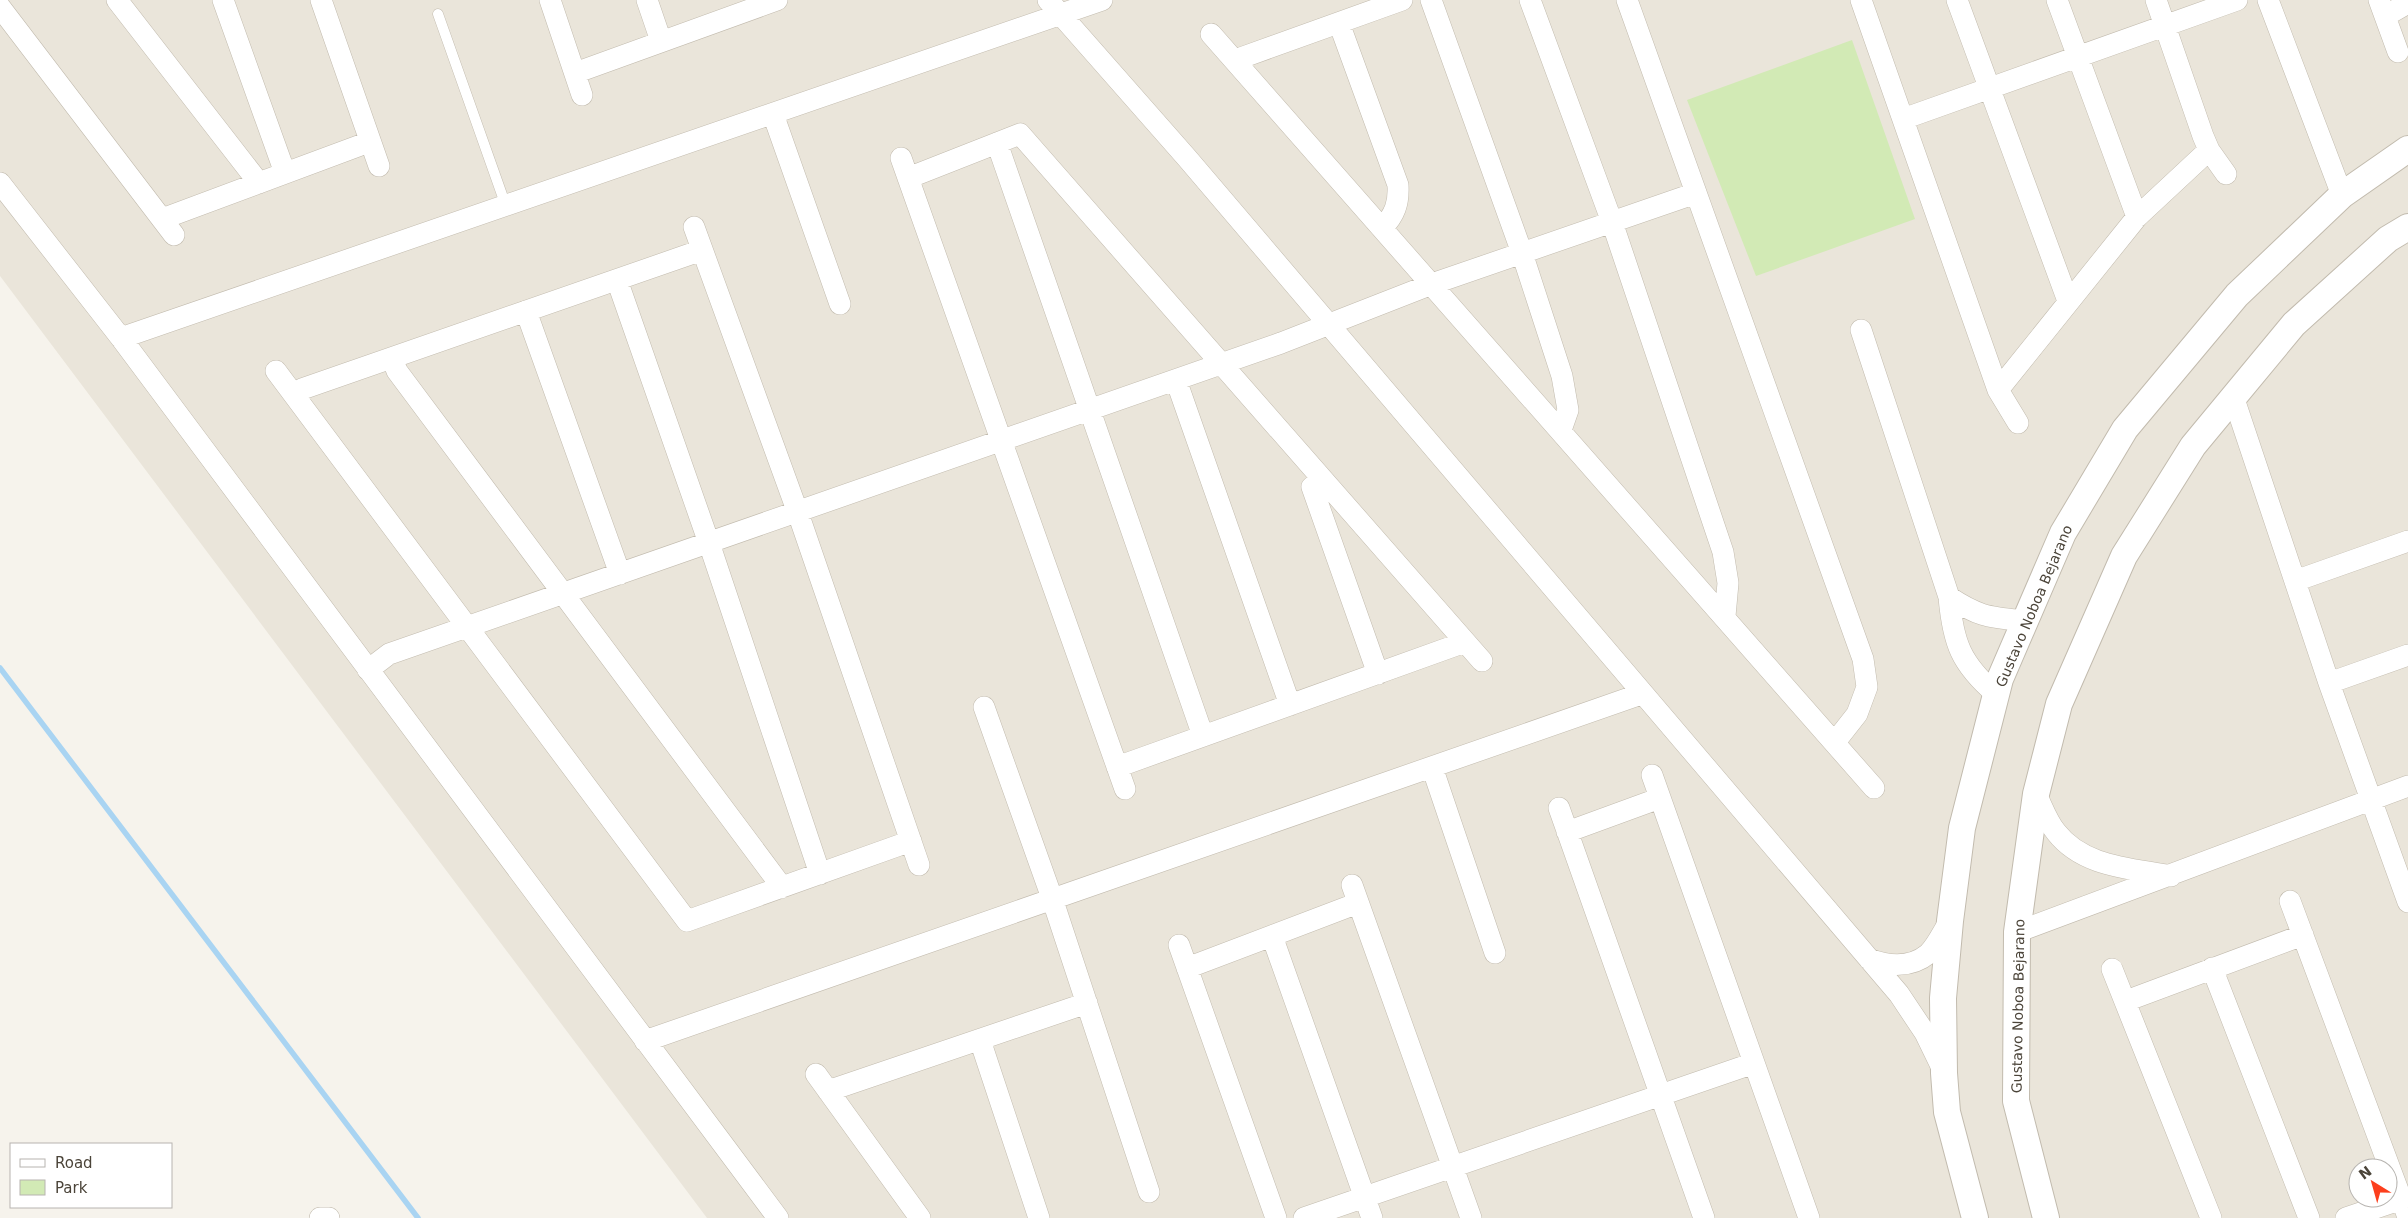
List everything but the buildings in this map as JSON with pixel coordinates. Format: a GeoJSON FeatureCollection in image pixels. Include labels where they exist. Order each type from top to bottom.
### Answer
{"type":"FeatureCollection","features":[{"type":"Feature","properties":{"kind":"street"},"geometry":{"type":"LineString","coordinates":[[118,0],[259,183]]}},
{"type":"Feature","properties":{"kind":"street"},"geometry":{"type":"LineString","coordinates":[[223,0],[285,173]]}},
{"type":"Feature","properties":{"kind":"street"},"geometry":{"type":"LineString","coordinates":[[321,0],[369,142],[379,166]]}},
{"type":"Feature","properties":{"kind":"street"},"geometry":{"type":"LineString","coordinates":[[550,0],[582,95]]}},
{"type":"Feature","properties":{"kind":"street"},"geometry":{"type":"LineString","coordinates":[[647,0],[661,42]]}},
{"type":"Feature","properties":{"kind":"street"},"geometry":{"type":"LineString","coordinates":[[575,73],[661,42],[748,5],[777,0]]}},
{"type":"Feature","properties":{"kind":"street"},"geometry":{"type":"LineString","coordinates":[[121,338],[773,114],[1054,7],[1102,0]]}},
{"type":"Feature","properties":{"kind":"street"},"geometry":{"type":"LineString","coordinates":[[1234,60],[1402,0]]}},
{"type":"Feature","properties":{"kind":"street"},"geometry":{"type":"LineString","coordinates":[[1431,0],[1522,253],[1562,376],[1568,410],[1561,430]]}},
{"type":"Feature","properties":{"kind":"street"},"geometry":{"type":"LineString","coordinates":[[1530,0],[1612,222],[1723,552],[1728,583],[1725,616]]}},
{"type":"Feature","properties":{"kind":"street"},"geometry":{"type":"LineString","coordinates":[[1627,0],[1864,659],[1866,688],[1864,696],[1857,714],[1835,742]]}},
{"type":"Feature","properties":{"kind":"street"},"geometry":{"type":"LineString","coordinates":[[1861,0],[1998,390],[2018,423]]}},
{"type":"Feature","properties":{"kind":"street"},"geometry":{"type":"LineString","coordinates":[[1957,0],[2068,301]]}},
{"type":"Feature","properties":{"kind":"street"},"geometry":{"type":"LineString","coordinates":[[2057,0],[2137,217]]}},
{"type":"Feature","properties":{"kind":"street"},"geometry":{"type":"LineString","coordinates":[[2156,0],[2209,150],[2226,174]]}},
{"type":"Feature","properties":{"kind":"street"},"geometry":{"type":"LineString","coordinates":[[1902,119],[2237,0]]}},
{"type":"Feature","properties":{"kind":"street"},"geometry":{"type":"LineString","coordinates":[[2268,0],[2342,196]]}},
{"type":"Feature","properties":{"kind":"street"},"geometry":{"type":"LineString","coordinates":[[2398,52],[2382,8],[2408,3]]}},
{"type":"Feature","properties":{"kind":"street"},"geometry":{"type":"LineString","coordinates":[[0,7],[168,227],[259,183],[369,142]]}},
{"type":"Feature","properties":{"kind":"street"},"geometry":{"type":"LineString","coordinates":[[1054,7],[1328,324],[1641,694],[1899,994],[1925,1034],[1944,1073]]}},
{"type":"Feature","properties":{"kind":"street"},"geometry":{"type":"LineString","coordinates":[[1338,23],[1398,185],[1397,206],[1394,214],[1382,228]]}},
{"type":"Feature","properties":{"kind":"street"},"geometry":{"type":"LineString","coordinates":[[1211,34],[1725,616],[1874,788]]}},
{"type":"Feature","properties":{"kind":"street"},"geometry":{"type":"LineString","coordinates":[[773,114],[840,304]]}},
{"type":"Feature","properties":{"kind":"street"},"geometry":{"type":"LineString","coordinates":[[908,178],[1020,134],[1482,661]]}},
{"type":"Feature","properties":{"kind":"street"},"geometry":{"type":"LineString","coordinates":[[997,143],[1203,736]]}},
{"type":"Feature","properties":{"kind":"street","name":"Gustavo Noboa Bejarano"},"geometry":{"type":"LineString","coordinates":[[1975,1218],[1948,1112],[1944,1073],[1943,998],[1950,921],[1962,828],[2000,679],[2063,533],[2125,429],[2237,295],[2342,196],[2408,149]]}},
{"type":"Feature","properties":{"kind":"street"},"geometry":{"type":"LineString","coordinates":[[1998,390],[2137,217],[2209,150]]}},
{"type":"Feature","properties":{"kind":"street"},"geometry":{"type":"LineString","coordinates":[[901,158],[1125,789]]}},
{"type":"Feature","properties":{"kind":"street"},"geometry":{"type":"LineString","coordinates":[[0,183],[121,338],[778,1218]]}},
{"type":"Feature","properties":{"kind":"street"},"geometry":{"type":"LineString","coordinates":[[368,670],[389,654],[1176,380],[1432,284],[1696,193]]}},
{"type":"Feature","properties":{"kind":"street"},"geometry":{"type":"LineString","coordinates":[[694,227],[798,513],[919,865]]}},
{"type":"Feature","properties":{"kind":"street","name":"Gustavo Noboa Bejarano"},"geometry":{"type":"LineString","coordinates":[[2046,1218],[2016,1101],[2018,932],[2036,794],[2059,704],[2124,556],[2192,446],[2294,324],[2388,239],[2408,227]]}},
{"type":"Feature","properties":{"kind":"street"},"geometry":{"type":"LineString","coordinates":[[294,395],[302,389],[702,250]]}},
{"type":"Feature","properties":{"kind":"street"},"geometry":{"type":"LineString","coordinates":[[617,280],[709,543],[820,874]]}},
{"type":"Feature","properties":{"kind":"street"},"geometry":{"type":"LineString","coordinates":[[526,311],[620,574]]}},
{"type":"Feature","properties":{"kind":"street"},"geometry":{"type":"LineString","coordinates":[[1861,330],[1949,597],[1951,622],[1965,663],[1996,694]]}},
{"type":"Feature","properties":{"kind":"street"},"geometry":{"type":"LineString","coordinates":[[392,358],[397,371],[776,878],[781,888]]}},
{"type":"Feature","properties":{"kind":"street"},"geometry":{"type":"LineString","coordinates":[[276,370],[687,921],[911,841]]}},
{"type":"Feature","properties":{"kind":"street"},"geometry":{"type":"LineString","coordinates":[[1176,380],[1290,705]]}},
{"type":"Feature","properties":{"kind":"street"},"geometry":{"type":"LineString","coordinates":[[2232,396],[2329,683],[2408,902]]}},
{"type":"Feature","properties":{"kind":"street"},"geometry":{"type":"LineString","coordinates":[[1322,479],[1312,487],[1378,674]]}},
{"type":"Feature","properties":{"kind":"street"},"geometry":{"type":"LineString","coordinates":[[2295,581],[2408,541]]}},
{"type":"Feature","properties":{"kind":"street"},"geometry":{"type":"LineString","coordinates":[[1949,597],[1972,612],[1989,617],[2025,621]]}},
{"type":"Feature","properties":{"kind":"street"},"geometry":{"type":"LineString","coordinates":[[1118,767],[1465,642]]}},
{"type":"Feature","properties":{"kind":"street"},"geometry":{"type":"LineString","coordinates":[[2329,683],[2408,654]]}},
{"type":"Feature","properties":{"kind":"street"},"geometry":{"type":"LineString","coordinates":[[645,1041],[1641,694]]}},
{"type":"Feature","properties":{"kind":"street"},"geometry":{"type":"LineString","coordinates":[[984,707],[1052,898],[1150,1192]]}},
{"type":"Feature","properties":{"kind":"street"},"geometry":{"type":"LineString","coordinates":[[1432,767],[1495,953]]}},
{"type":"Feature","properties":{"kind":"street"},"geometry":{"type":"LineString","coordinates":[[1652,775],[1808,1218]]}},
{"type":"Feature","properties":{"kind":"street"},"geometry":{"type":"LineString","coordinates":[[2018,932],[2408,786]]}},
{"type":"Feature","properties":{"kind":"street"},"geometry":{"type":"LineString","coordinates":[[2036,794],[2055,831],[2073,849],[2098,862],[2171,876]]}},
{"type":"Feature","properties":{"kind":"street"},"geometry":{"type":"LineString","coordinates":[[1567,832],[1660,798]]}},
{"type":"Feature","properties":{"kind":"street"},"geometry":{"type":"LineString","coordinates":[[1559,808],[1704,1218]]}},
{"type":"Feature","properties":{"kind":"street"},"geometry":{"type":"LineString","coordinates":[[1187,968],[1272,936],[1355,894],[1471,1218]]}},
{"type":"Feature","properties":{"kind":"street"},"geometry":{"type":"LineString","coordinates":[[2290,901],[2405,1208],[2346,1218]]}},
{"type":"Feature","properties":{"kind":"street"},"geometry":{"type":"LineString","coordinates":[[1869,960],[1886,966],[1906,964],[1928,954],[1950,921]]}},
{"type":"Feature","properties":{"kind":"street"},"geometry":{"type":"LineString","coordinates":[[2126,1001],[2302,935]]}},
{"type":"Feature","properties":{"kind":"street"},"geometry":{"type":"LineString","coordinates":[[1272,936],[1372,1218]]}},
{"type":"Feature","properties":{"kind":"street"},"geometry":{"type":"LineString","coordinates":[[1179,945],[1276,1218]]}},
{"type":"Feature","properties":{"kind":"street"},"geometry":{"type":"LineString","coordinates":[[2212,968],[2310,1218]]}},
{"type":"Feature","properties":{"kind":"street"},"geometry":{"type":"LineString","coordinates":[[2112,969],[2211,1218]]}},
{"type":"Feature","properties":{"kind":"street"},"geometry":{"type":"LineString","coordinates":[[828,1091],[1087,1003]]}},
{"type":"Feature","properties":{"kind":"street"},"geometry":{"type":"LineString","coordinates":[[980,1040],[1039,1218]]}},
{"type":"Feature","properties":{"kind":"street"},"geometry":{"type":"LineString","coordinates":[[1304,1218],[1754,1063]]}},
{"type":"Feature","properties":{"kind":"street"},"geometry":{"type":"LineString","coordinates":[[816,1074],[920,1218]]}},
{"type":"Feature","properties":{"kind":"street"},"geometry":{"type":"LineString","coordinates":[[320,1218],[329,1218]]}},
{"type":"Feature","properties":{"kind":"lane"},"geometry":{"type":"LineString","coordinates":[[438,14],[506,206]]}},
{"type":"Feature","properties":{"kind":"shaded area"},"geometry":{"type":"Polygon","coordinates":[[[0,0],[2408,0],[2408,1218],[707,1218],[0,276],[0,0]]]}},
{"type":"Feature","properties":{"kind":"green space"},"geometry":{"type":"Polygon","coordinates":[[[1852,40],[1915,219],[1756,276],[1687,100],[1852,40]]]}},
{"type":"Feature","properties":{"kind":"waterway"},"geometry":{"type":"LineString","coordinates":[[0,668],[418,1218]]}}]}
